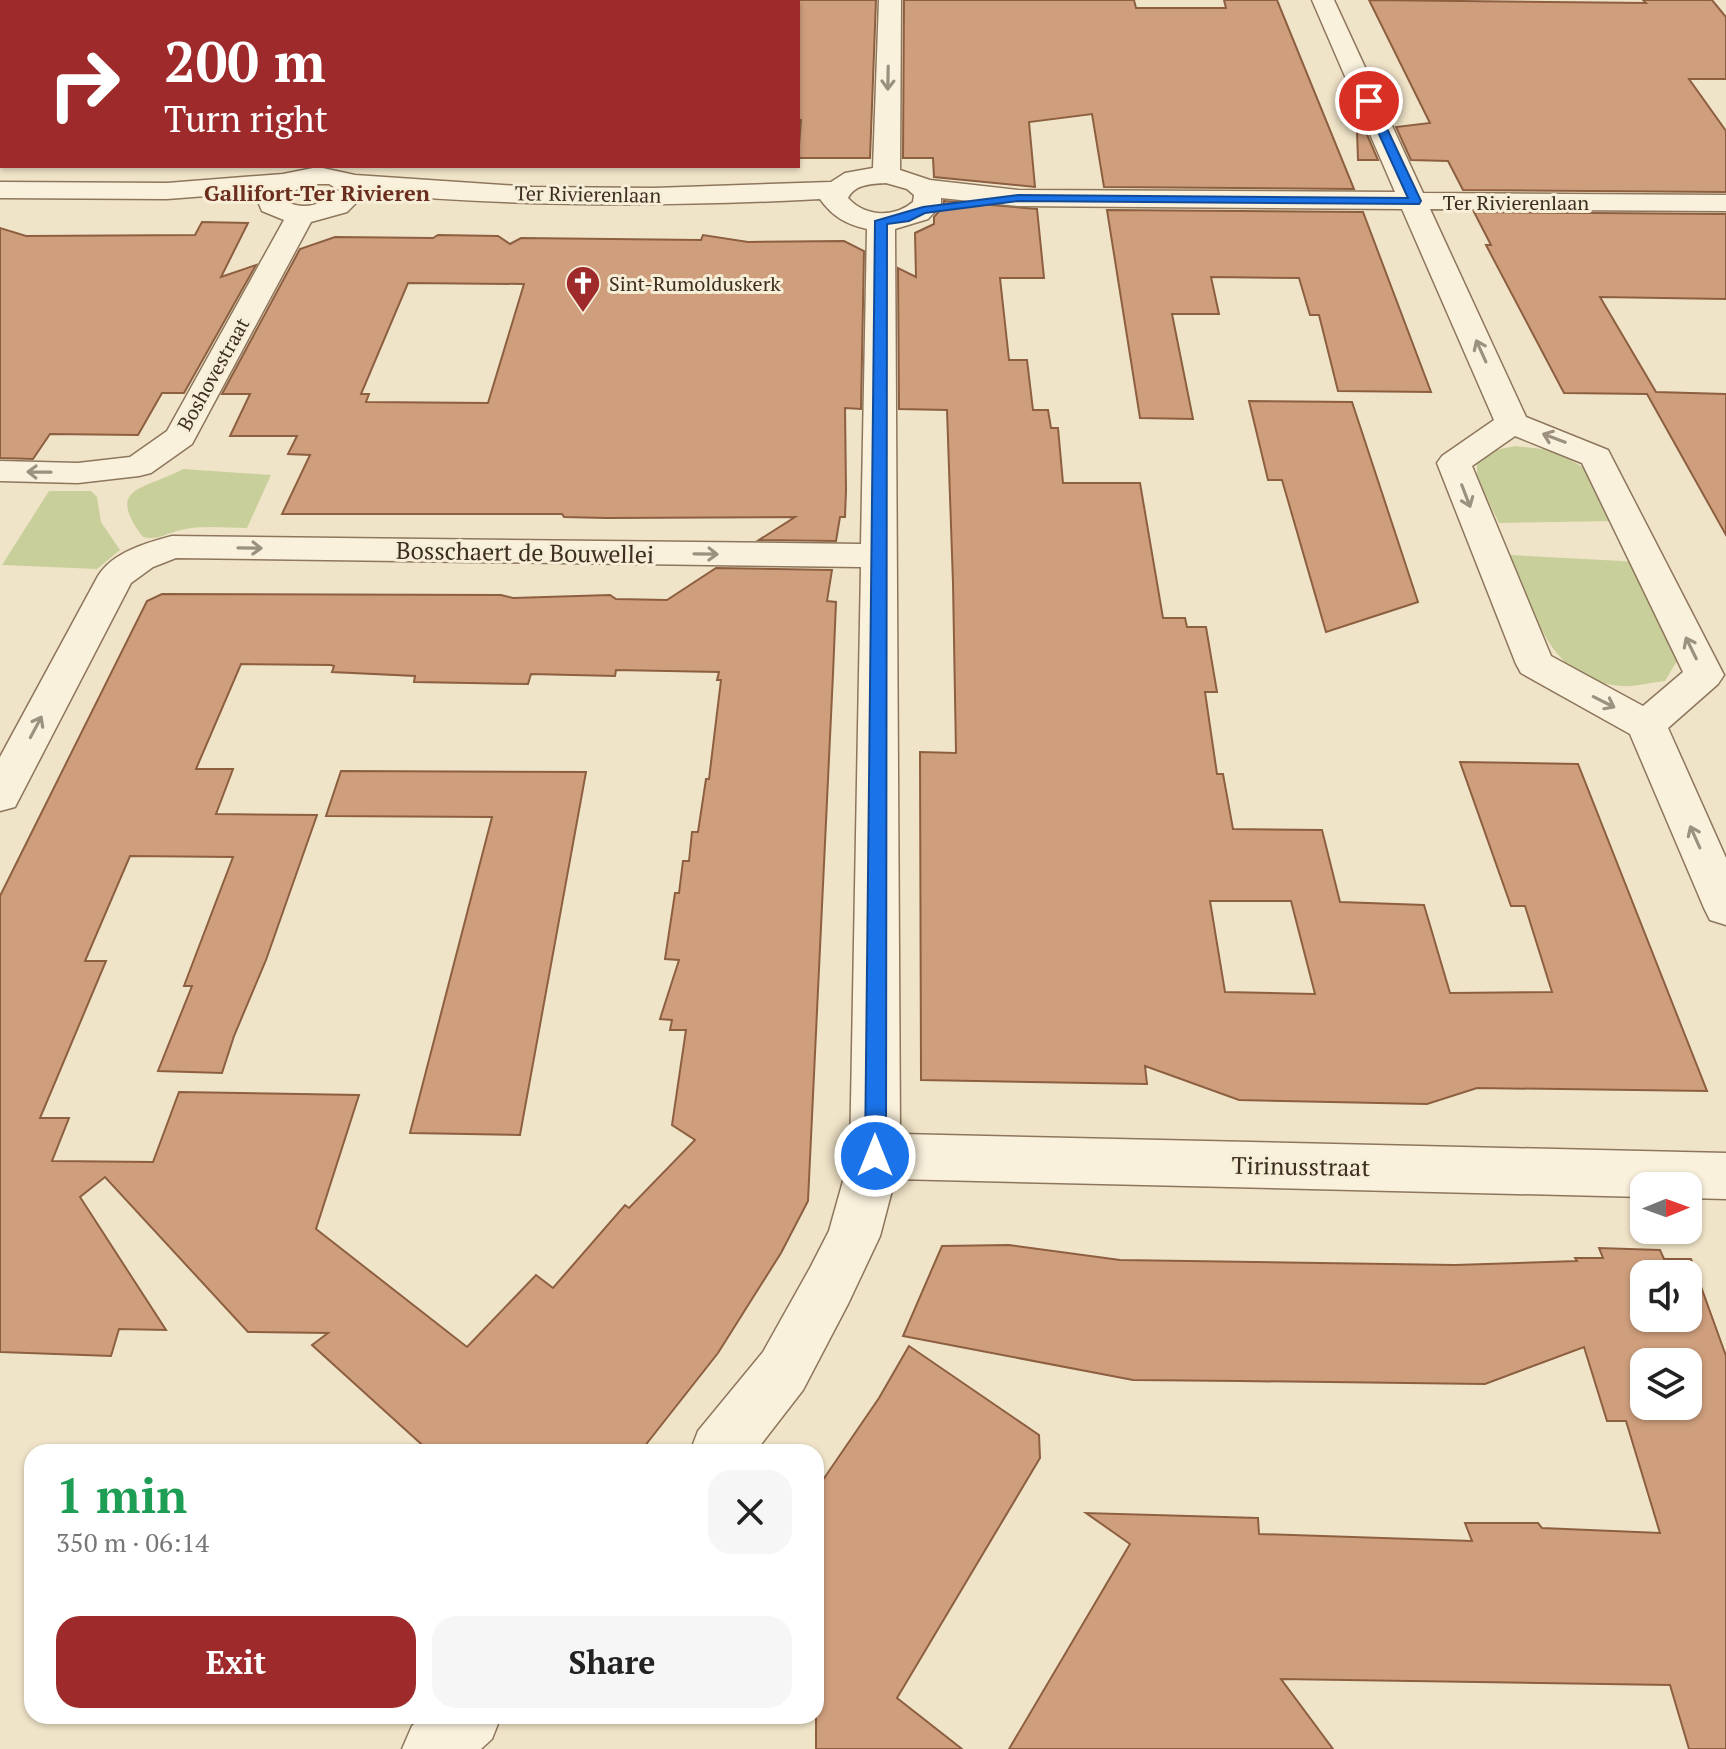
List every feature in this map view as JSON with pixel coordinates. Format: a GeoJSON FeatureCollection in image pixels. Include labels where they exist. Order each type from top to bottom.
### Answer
{"type":"FeatureCollection","features":[{"type":"Feature","properties":{"kind":"street"},"geometry":{"type":"LineString","coordinates":[[886,175],[890,0]]}},
{"type":"Feature","properties":{"kind":"street"},"geometry":{"type":"LineString","coordinates":[[1323,0],[1512,423],[1596,457],[1704,675],[1646,725]]}},
{"type":"Feature","properties":{"kind":"street","name":"Ter Rivierenlaan"},"geometry":{"type":"LineString","coordinates":[[287,200],[324,171],[339,177],[343,195]]}},
{"type":"Feature","properties":{"kind":"street"},"geometry":{"type":"LineString","coordinates":[[725,1444],[783,1371],[816,1310],[854,1236],[875,1156],[881,221],[864,219],[838,199],[856,179],[886,175],[908,179],[923,199]]}},
{"type":"Feature","properties":{"kind":"street","name":"Ter Rivierenlaan"},"geometry":{"type":"LineString","coordinates":[[0,190],[167,191],[287,200],[457,192],[838,199]]}},
{"type":"Feature","properties":{"kind":"street","name":"Ter Rivierenlaan"},"geometry":{"type":"LineString","coordinates":[[881,221],[905,218],[923,199],[1726,203]]}},
{"type":"Feature","properties":{"kind":"street","name":"Boshovestraat"},"geometry":{"type":"LineString","coordinates":[[0,471],[78,473],[139,466],[180,437],[287,200]]}},
{"type":"Feature","properties":{"kind":"street"},"geometry":{"type":"LineString","coordinates":[[1512,423],[1454,463],[1535,664],[1646,725],[1726,908]]}},
{"type":"Feature","properties":{"kind":"street","name":"Bosschaert de Bouwellei"},"geometry":{"type":"LineString","coordinates":[[0,796],[116,576],[140,559],[172,547],[877,556]]}},
{"type":"Feature","properties":{"kind":"street","name":"Tirinusstraat"},"geometry":{"type":"LineString","coordinates":[[875,1156],[1726,1176]]}},
{"type":"Feature","properties":{"kind":"green space"},"geometry":{"type":"Polygon","coordinates":[[[1515,446],[1553,450],[1593,473],[1618,521],[1499,523],[1477,478],[1477,454],[1515,446]]]}},
{"type":"Feature","properties":{"kind":"green space"},"geometry":{"type":"Polygon","coordinates":[[[183,469],[271,475],[247,528],[197,528],[143,537],[127,508],[128,499],[143,486],[183,469]]]}},
{"type":"Feature","properties":{"kind":"green space"},"geometry":{"type":"Polygon","coordinates":[[[49,491],[91,491],[97,497],[101,522],[120,550],[97,569],[2,565],[49,491]]]}},
{"type":"Feature","properties":{"kind":"green space"},"geometry":{"type":"Polygon","coordinates":[[[1510,555],[1640,562],[1681,654],[1665,681],[1622,686],[1597,681],[1577,671],[1548,640],[1510,555]]]}},
{"type":"Feature","properties":{"kind":"building"},"geometry":{"type":"Polygon","coordinates":[[[800,0],[876,0],[870,158],[800,158],[800,0]]]}},
{"type":"Feature","properties":{"kind":"building"},"geometry":{"type":"Polygon","coordinates":[[[904,0],[1134,0],[1136,8],[1226,8],[1224,0],[1277,0],[1354,189],[1104,187],[1092,114],[1029,122],[1035,187],[934,177],[933,158],[903,158],[904,0]]]}},
{"type":"Feature","properties":{"kind":"building"},"geometry":{"type":"Polygon","coordinates":[[[1369,0],[1646,3],[1643,0],[1712,0],[1726,17],[1726,79],[1689,79],[1726,131],[1726,192],[1463,190],[1448,161],[1411,160],[1396,127],[1430,123],[1369,0]]]}},
{"type":"Feature","properties":{"kind":"building"},"geometry":{"type":"Polygon","coordinates":[[[1365,130],[1378,160],[1358,160],[1357,131],[1365,130]]]}},
{"type":"Feature","properties":{"kind":"building"},"geometry":{"type":"Polygon","coordinates":[[[944,201],[1037,209],[1044,278],[1000,278],[1009,360],[1027,360],[1033,410],[1048,410],[1051,428],[1058,428],[1063,483],[1140,483],[1163,618],[1185,618],[1187,627],[1206,627],[1217,692],[1205,692],[1217,774],[1223,774],[1233,829],[1322,830],[1340,902],[1424,905],[1450,993],[1552,992],[1525,906],[1511,906],[1460,762],[1578,764],[1707,1091],[1477,1088],[1427,1104],[1239,1100],[1145,1066],[1147,1084],[921,1080],[920,752],[956,753],[953,583],[947,410],[899,409],[898,268],[916,277],[915,233],[934,224],[934,217],[944,201]],[[1210,901],[1225,992],[1315,994],[1291,901],[1210,901]]]}},
{"type":"Feature","properties":{"kind":"building"},"geometry":{"type":"Polygon","coordinates":[[[1107,210],[1363,212],[1431,392],[1338,391],[1319,315],[1310,315],[1299,278],[1211,277],[1219,314],[1172,314],[1193,419],[1140,418],[1107,210]]]}},
{"type":"Feature","properties":{"kind":"building"},"geometry":{"type":"Polygon","coordinates":[[[1474,212],[1726,214],[1726,299],[1600,297],[1656,392],[1726,394],[1726,535],[1647,394],[1564,393],[1486,245],[1491,245],[1474,212]]]}},
{"type":"Feature","properties":{"kind":"building"},"geometry":{"type":"Polygon","coordinates":[[[202,222],[248,223],[221,277],[256,265],[184,393],[162,393],[138,435],[50,434],[33,459],[0,458],[0,228],[26,236],[195,235],[202,222]]]}},
{"type":"Feature","properties":{"kind":"building"},"geometry":{"type":"Polygon","coordinates":[[[438,235],[498,236],[510,244],[521,238],[701,240],[703,235],[748,242],[844,241],[864,251],[861,409],[845,408],[845,517],[840,517],[836,541],[759,540],[795,517],[282,514],[310,455],[288,454],[297,436],[230,436],[250,394],[222,394],[300,249],[335,237],[433,238],[438,235]],[[408,283],[361,394],[369,394],[366,402],[488,403],[524,284],[408,283]]]}},
{"type":"Feature","properties":{"kind":"building"},"geometry":{"type":"Polygon","coordinates":[[[1249,401],[1352,402],[1418,602],[1326,632],[1282,480],[1268,480],[1249,401]]]}},
{"type":"Feature","properties":{"kind":"building"},"geometry":{"type":"Polygon","coordinates":[[[716,568],[832,570],[827,601],[836,602],[808,1201],[781,1253],[718,1353],[646,1444],[421,1444],[312,1345],[328,1333],[248,1332],[105,1177],[80,1197],[166,1330],[119,1329],[111,1356],[0,1352],[0,896],[147,601],[162,594],[501,595],[513,598],[610,595],[616,599],[667,600],[716,568]],[[241,664],[196,769],[233,769],[216,814],[317,815],[222,1073],[158,1071],[192,986],[184,986],[233,857],[130,856],[85,961],[106,961],[40,1118],[69,1118],[52,1161],[153,1162],[179,1092],[359,1095],[316,1229],[467,1347],[536,1275],[553,1288],[625,1205],[629,1208],[695,1140],[672,1125],[686,1030],[670,1030],[672,1020],[660,1019],[679,960],[665,959],[675,893],[679,893],[683,861],[689,861],[692,832],[698,832],[706,779],[709,779],[721,680],[717,680],[719,672],[616,670],[615,676],[531,674],[528,684],[414,682],[415,676],[332,672],[334,666],[241,664]]]}},
{"type":"Feature","properties":{"kind":"building"},"geometry":{"type":"Polygon","coordinates":[[[341,771],[586,772],[520,1135],[410,1133],[492,817],[326,816],[341,771]]]}},
{"type":"Feature","properties":{"kind":"building"},"geometry":{"type":"Polygon","coordinates":[[[1009,1245],[1120,1260],[1455,1265],[1603,1258],[1599,1248],[1660,1250],[1664,1259],[1691,1259],[1630,1260],[1630,1332],[1702,1332],[1702,1289],[1726,1356],[1726,1749],[1689,1749],[1670,1685],[1281,1679],[1333,1749],[1009,1749],[1130,1544],[1086,1513],[1258,1518],[1259,1534],[1472,1541],[1465,1523],[1538,1523],[1542,1528],[1660,1533],[1626,1421],[1607,1421],[1584,1347],[1485,1384],[1133,1380],[903,1336],[942,1246],[1009,1245]]]}},
{"type":"Feature","properties":{"kind":"building"},"geometry":{"type":"Polygon","coordinates":[[[909,1346],[1039,1435],[1040,1458],[897,1698],[962,1749],[816,1749],[816,1724],[824,1724],[824,1478],[879,1398],[909,1346]]]}},
{"type":"Feature","properties":{"kind":"place","name":"Sint-Rumolduskerk"},"geometry":{"type":"Point","coordinates":[583,314]}},
{"type":"Feature","properties":{"kind":"district","name":"Gallifort-Ter Rivieren"},"geometry":{"type":"Point","coordinates":[317,192]}},
{"type":"Feature","properties":{"kind":"route"},"geometry":{"type":"LineString","coordinates":[[875,1156],[881,221],[905,218],[923,210],[1018,198],[1415,201],[1369,101]]}}]}
